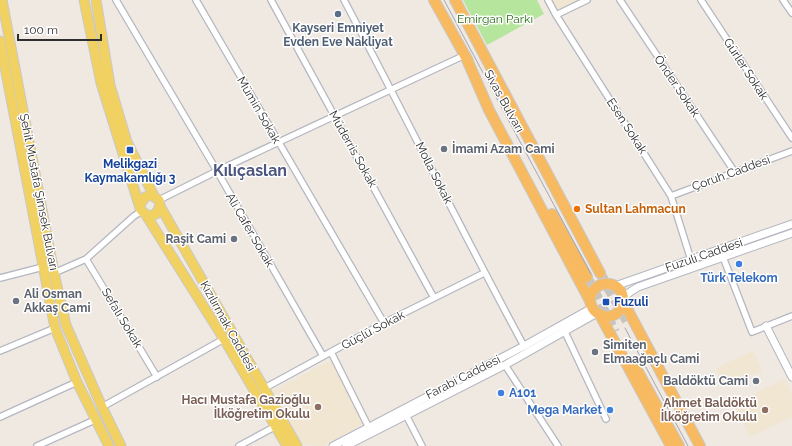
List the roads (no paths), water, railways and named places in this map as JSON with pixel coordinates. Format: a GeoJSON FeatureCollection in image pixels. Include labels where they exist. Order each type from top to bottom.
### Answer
{"type":"FeatureCollection","features":[{"type":"Feature","properties":{"kind":"highway","name":"Sivas Bulvarı"},"geometry":{"type":"LineString","coordinates":[[434,0],[587,277]]}},
{"type":"Feature","properties":{"kind":"highway","name":"Sivas Bulvarı"},"geometry":{"type":"LineString","coordinates":[[455,0],[600,273]]}},
{"type":"Feature","properties":{"kind":"highway"},"geometry":{"type":"LineString","coordinates":[[465,55],[489,110],[595,309],[671,446]]}},
{"type":"Feature","properties":{"kind":"highway"},"geometry":{"type":"LineString","coordinates":[[493,71],[526,123],[613,285],[620,291],[623,300],[700,446]]}},
{"type":"Feature","properties":{"kind":"highway"},"geometry":{"type":"LineString","coordinates":[[613,285],[605,284],[598,286],[593,291],[595,309],[607,317],[616,313],[621,308],[623,300]]}},
{"type":"Feature","properties":{"kind":"highway"},"geometry":{"type":"LineString","coordinates":[[628,323],[693,446]]}},
{"type":"Feature","properties":{"kind":"highway"},"geometry":{"type":"LineString","coordinates":[[615,332],[679,446]]}},
{"type":"Feature","properties":{"kind":"main road","name":"Şehit Mustafa Şimsek Bulvarı"},"geometry":{"type":"LineString","coordinates":[[2,0],[54,273],[66,325],[102,408],[121,446]]}},
{"type":"Feature","properties":{"kind":"main road","name":"Kızılırmak Caddesi"},"geometry":{"type":"LineString","coordinates":[[84,0],[101,83],[119,144],[143,210],[224,339],[287,446]]}},
{"type":"Feature","properties":{"kind":"main road","name":"Kızılırmak Caddesi"},"geometry":{"type":"LineString","coordinates":[[96,0],[110,85],[127,142],[158,201],[297,446]]}},
{"type":"Feature","properties":{"kind":"main road","name":"Şehit Mustafa Şimsek Bulvarı"},"geometry":{"type":"LineString","coordinates":[[1,47],[55,328],[77,382],[110,446]]}},
{"type":"Feature","properties":{"kind":"main road"},"geometry":{"type":"LineString","coordinates":[[145,197],[158,201],[156,214],[143,210],[142,199],[145,197]]}},
{"type":"Feature","properties":{"kind":"street","name":"Ali Cafer Sokak"},"geometry":{"type":"LineString","coordinates":[[116,0],[217,171],[323,356]]}},
{"type":"Feature","properties":{"kind":"street","name":"Mümin Sokak"},"geometry":{"type":"LineString","coordinates":[[196,0],[384,323]]}},
{"type":"Feature","properties":{"kind":"street","name":"Müderris Sokak"},"geometry":{"type":"LineString","coordinates":[[270,0],[434,298]]}},
{"type":"Feature","properties":{"kind":"street","name":"Molla Sokak"},"geometry":{"type":"LineString","coordinates":[[344,0],[392,90],[484,273],[524,346]]}},
{"type":"Feature","properties":{"kind":"street","name":"Esen Sokak"},"geometry":{"type":"LineString","coordinates":[[548,0],[671,196],[691,260]]}},
{"type":"Feature","properties":{"kind":"street"},"geometry":{"type":"LineString","coordinates":[[556,15],[587,0]]}},
{"type":"Feature","properties":{"kind":"street","name":"Önder Sokak"},"geometry":{"type":"LineString","coordinates":[[620,0],[734,172]]}},
{"type":"Feature","properties":{"kind":"street","name":"Gürler Sokak"},"geometry":{"type":"LineString","coordinates":[[701,0],[792,138]]}},
{"type":"Feature","properties":{"kind":"street"},"geometry":{"type":"LineString","coordinates":[[783,0],[792,13]]}},
{"type":"Feature","properties":{"kind":"street"},"geometry":{"type":"LineString","coordinates":[[158,201],[217,171],[465,55]]}},
{"type":"Feature","properties":{"kind":"street","name":"Çoruh Caddesi"},"geometry":{"type":"LineString","coordinates":[[671,196],[792,151]]}},
{"type":"Feature","properties":{"kind":"street"},"geometry":{"type":"LineString","coordinates":[[54,273],[86,259],[134,216],[143,210]]}},
{"type":"Feature","properties":{"kind":"street","name":"Fuzuli Caddesi"},"geometry":{"type":"LineString","coordinates":[[613,285],[691,260],[792,224]]}},
{"type":"Feature","properties":{"kind":"street","name":"Fuzuli Caddesi"},"geometry":{"type":"LineString","coordinates":[[623,300],[630,292],[638,287],[792,233]]}},
{"type":"Feature","properties":{"kind":"street"},"geometry":{"type":"LineString","coordinates":[[723,257],[752,332],[792,316]]}},
{"type":"Feature","properties":{"kind":"street","name":"Sefalı Sokak"},"geometry":{"type":"LineString","coordinates":[[86,259],[157,377]]}},
{"type":"Feature","properties":{"kind":"street"},"geometry":{"type":"LineString","coordinates":[[0,278],[43,268]]}},
{"type":"Feature","properties":{"kind":"street","name":"Güçlü Sokak"},"geometry":{"type":"LineString","coordinates":[[263,388],[384,323],[484,273]]}},
{"type":"Feature","properties":{"kind":"street","name":"Farabi Caddesi"},"geometry":{"type":"LineString","coordinates":[[346,446],[505,366],[565,332],[595,309]]}},
{"type":"Feature","properties":{"kind":"street","name":"Farabi Caddesi"},"geometry":{"type":"LineString","coordinates":[[333,446],[368,426],[595,309]]}},
{"type":"Feature","properties":{"kind":"street"},"geometry":{"type":"LineString","coordinates":[[766,326],[792,377]]}},
{"type":"Feature","properties":{"kind":"street"},"geometry":{"type":"LineString","coordinates":[[0,343],[1,350],[55,328]]}},
{"type":"Feature","properties":{"kind":"street"},"geometry":{"type":"LineString","coordinates":[[565,332],[606,419]]}},
{"type":"Feature","properties":{"kind":"street"},"geometry":{"type":"LineString","coordinates":[[102,408],[224,339]]}},
{"type":"Feature","properties":{"kind":"street"},"geometry":{"type":"LineString","coordinates":[[331,352],[368,426]]}},
{"type":"Feature","properties":{"kind":"street"},"geometry":{"type":"LineString","coordinates":[[505,366],[558,446]]}},
{"type":"Feature","properties":{"kind":"street"},"geometry":{"type":"LineString","coordinates":[[0,417],[77,382]]}},
{"type":"Feature","properties":{"kind":"street"},"geometry":{"type":"LineString","coordinates":[[406,415],[422,446]]}},
{"type":"Feature","properties":{"kind":"street"},"geometry":{"type":"LineString","coordinates":[[37,446],[97,419]]}},
{"type":"Feature","properties":{"kind":"street"},"geometry":{"type":"LineString","coordinates":[[239,446],[276,426]]}},
{"type":"Feature","properties":{"kind":"tunnel"},"geometry":{"type":"LineString","coordinates":[[600,273],[628,323]]}},
{"type":"Feature","properties":{"kind":"tunnel"},"geometry":{"type":"LineString","coordinates":[[587,277],[615,332]]}},
{"type":"Feature","properties":{"kind":"tram line"},"geometry":{"type":"LineString","coordinates":[[444,0],[591,274]]}},
{"type":"Feature","properties":{"kind":"tram line"},"geometry":{"type":"LineString","coordinates":[[625,328],[688,446]]}},
{"type":"Feature","properties":{"kind":"place","name":"Kayseri Emniyet Evden Eve Nakliyat"},"geometry":{"type":"Point","coordinates":[338,14]}},
{"type":"Feature","properties":{"kind":"place","name":"İmami Azam Cami"},"geometry":{"type":"Point","coordinates":[444,149]}},
{"type":"Feature","properties":{"kind":"place","name":"Melikgazi Kaymakamlığı 3"},"geometry":{"type":"Point","coordinates":[130,150]}},
{"type":"Feature","properties":{"kind":"place","name":"Sultan Lahmacun"},"geometry":{"type":"Point","coordinates":[577,209]}},
{"type":"Feature","properties":{"kind":"place","name":"Raşit Cami"},"geometry":{"type":"Point","coordinates":[234,239]}},
{"type":"Feature","properties":{"kind":"place","name":"Türk Telekom"},"geometry":{"type":"Point","coordinates":[739,264]}},
{"type":"Feature","properties":{"kind":"place","name":"Ali Osman Akkaş Cami"},"geometry":{"type":"Point","coordinates":[16,301]}},
{"type":"Feature","properties":{"kind":"place","name":"Fuzuli"},"geometry":{"type":"Point","coordinates":[606,302]}},
{"type":"Feature","properties":{"kind":"place","name":"Simiten Elmaağaçlı Cami"},"geometry":{"type":"Point","coordinates":[595,352]}},
{"type":"Feature","properties":{"kind":"place","name":"Baldöktü Cami"},"geometry":{"type":"Point","coordinates":[756,381]}},
{"type":"Feature","properties":{"kind":"place","name":"A101"},"geometry":{"type":"Point","coordinates":[501,393]}},
{"type":"Feature","properties":{"kind":"place","name":"Hacı Mustafa Gazioğlu İlköğretim Okulu"},"geometry":{"type":"Point","coordinates":[318,407]}},
{"type":"Feature","properties":{"kind":"place","name":"Mega Market"},"geometry":{"type":"Point","coordinates":[610,410]}},
{"type":"Feature","properties":{"kind":"place","name":"Ahmet Baldöktü İlköğretim Okulu"},"geometry":{"type":"Point","coordinates":[765,410]}},
{"type":"Feature","properties":{"kind":"district","name":"Kılıçaslan"},"geometry":{"type":"Point","coordinates":[250,170]}},
{"type":"Feature","properties":{"kind":"park label","name":"Emirgan Parkı"},"geometry":{"type":"Point","coordinates":[495,19]}}]}
